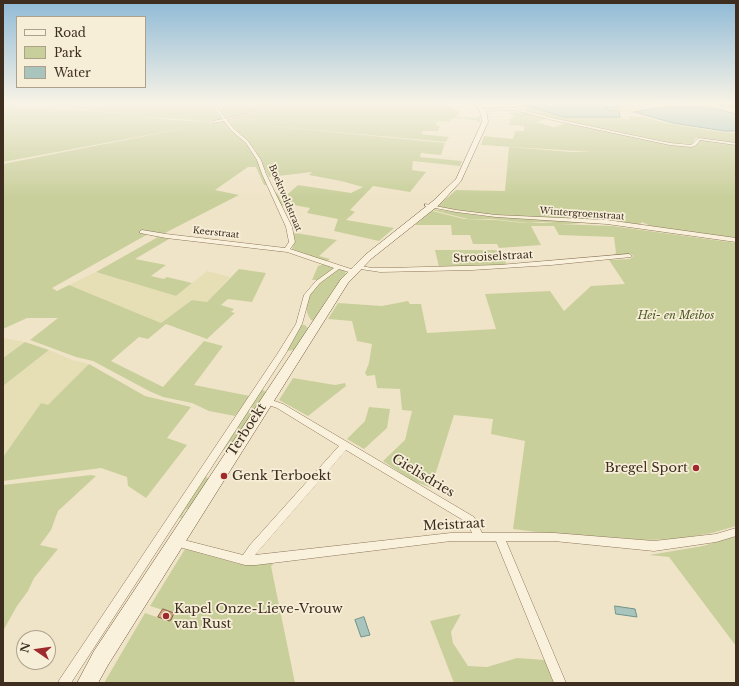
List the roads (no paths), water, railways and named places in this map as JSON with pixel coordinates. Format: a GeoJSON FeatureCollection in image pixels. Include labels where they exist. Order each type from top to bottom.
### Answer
{"type":"FeatureCollection","features":[{"type":"Feature","properties":{"kind":"main road","name":"Terboekt"},"geometry":{"type":"LineString","coordinates":[[81,683],[100,658],[336,291],[354,269],[447,191],[461,177],[480,134]]}},
{"type":"Feature","properties":{"kind":"main road","name":"Terboekt"},"geometry":{"type":"LineString","coordinates":[[87,683],[100,658]]}},
{"type":"Feature","properties":{"kind":"street","name":"Boektveldstraat"},"geometry":{"type":"LineString","coordinates":[[238,134],[247,142],[259,160],[289,227],[292,242],[288,250]]}},
{"type":"Feature","properties":{"kind":"street"},"geometry":{"type":"LineString","coordinates":[[623,134],[670,144],[691,146],[699,139],[736,144]]}},
{"type":"Feature","properties":{"kind":"street","name":"Wintergroenstraat"},"geometry":{"type":"LineString","coordinates":[[429,206],[474,214],[496,216],[597,219],[645,225],[736,240]]}},
{"type":"Feature","properties":{"kind":"street","name":"Keerstraat"},"geometry":{"type":"LineString","coordinates":[[142,232],[288,250]]}},
{"type":"Feature","properties":{"kind":"street"},"geometry":{"type":"LineString","coordinates":[[288,250],[301,253],[337,268],[354,269]]}},
{"type":"Feature","properties":{"kind":"street","name":"Strooiselstraat"},"geometry":{"type":"LineString","coordinates":[[354,269],[471,269],[565,263],[630,256]]}},
{"type":"Feature","properties":{"kind":"street","name":"Terboekt"},"geometry":{"type":"LineString","coordinates":[[64,683],[282,352],[299,324],[307,295],[318,282],[337,268]]}},
{"type":"Feature","properties":{"kind":"street","name":"Gielisdries"},"geometry":{"type":"LineString","coordinates":[[266,401],[280,406],[471,520],[479,536]]}},
{"type":"Feature","properties":{"kind":"street"},"geometry":{"type":"LineString","coordinates":[[245,560],[345,445]]}},
{"type":"Feature","properties":{"kind":"street","name":"Meistraat"},"geometry":{"type":"LineString","coordinates":[[175,542],[245,560],[256,560],[451,537],[554,537],[654,546],[708,539],[736,532]]}},
{"type":"Feature","properties":{"kind":"street"},"geometry":{"type":"LineString","coordinates":[[499,537],[560,683]]}},
{"type":"Feature","properties":{"kind":"water"},"geometry":{"type":"Polygon","coordinates":[[[615,606],[635,609],[637,617],[616,614],[615,606]]]}},
{"type":"Feature","properties":{"kind":"water"},"geometry":{"type":"Polygon","coordinates":[[[364,617],[370,635],[361,637],[355,620],[364,617]]]}},
{"type":"Feature","properties":{"kind":"place","name":"Bregel Sport"},"geometry":{"type":"Point","coordinates":[696,468]}},
{"type":"Feature","properties":{"kind":"place","name":"Genk Terboekt"},"geometry":{"type":"Point","coordinates":[224,476]}},
{"type":"Feature","properties":{"kind":"place","name":"Kapel Onze-Lieve-Vrouw van Rust"},"geometry":{"type":"Point","coordinates":[166,616]}},
{"type":"Feature","properties":{"kind":"park label","name":"Hei- en Meibos"},"geometry":{"type":"Point","coordinates":[676,316]}}]}
